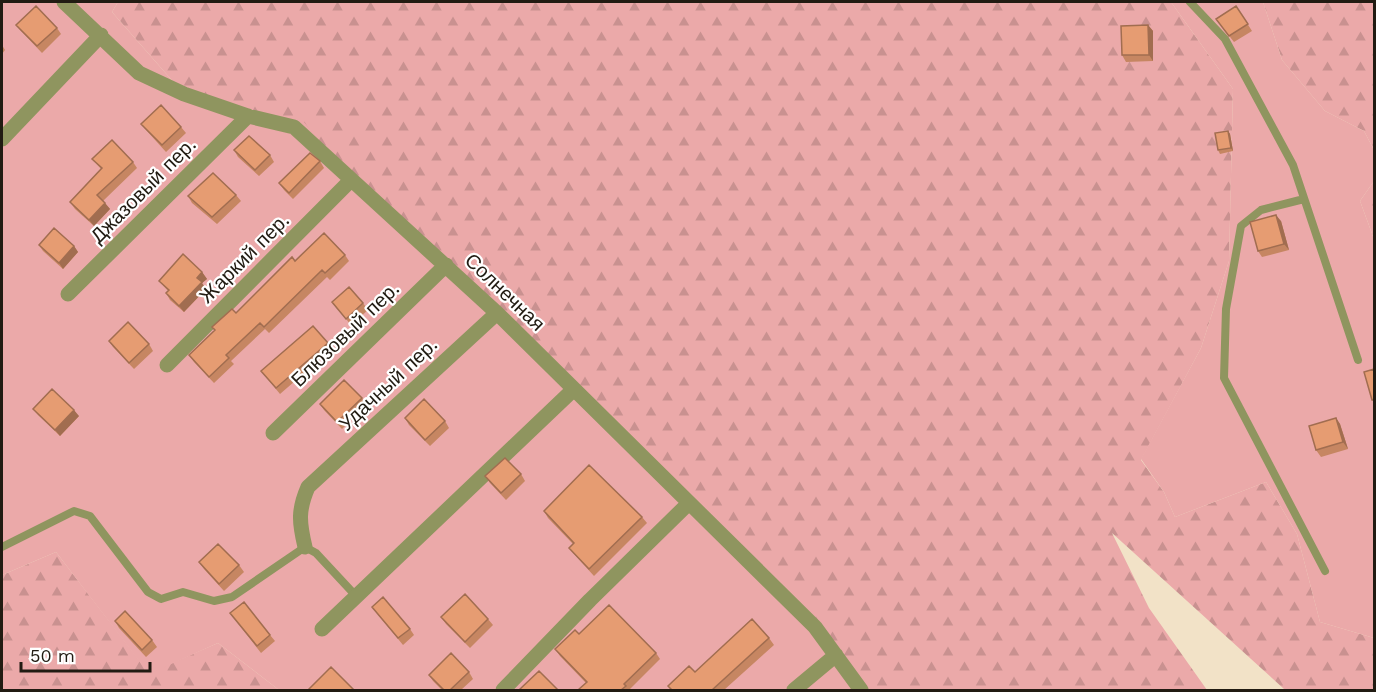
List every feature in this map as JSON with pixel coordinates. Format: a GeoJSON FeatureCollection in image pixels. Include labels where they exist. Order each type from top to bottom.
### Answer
{"type":"FeatureCollection","features":[{"type":"Feature","properties":{"kind":"street","name":"Солнечная"},"geometry":{"type":"LineString","coordinates":[[64,2],[139,73],[184,94],[248,116],[294,127],[497,313],[815,627],[861,690]]}},
{"type":"Feature","properties":{"kind":"street"},"geometry":{"type":"LineString","coordinates":[[2,139],[101,35]]}},
{"type":"Feature","properties":{"kind":"street","name":"Джазовый пер."},"geometry":{"type":"LineString","coordinates":[[68,294],[248,116]]}},
{"type":"Feature","properties":{"kind":"street","name":"Жаркий пер."},"geometry":{"type":"LineString","coordinates":[[167,365],[351,180]]}},
{"type":"Feature","properties":{"kind":"street","name":"Блюзовый пер."},"geometry":{"type":"LineString","coordinates":[[273,433],[446,265]]}},
{"type":"Feature","properties":{"kind":"street","name":"Удачный пер."},"geometry":{"type":"LineString","coordinates":[[305,547],[300,528],[300,506],[308,487],[497,313]]}},
{"type":"Feature","properties":{"kind":"street"},"geometry":{"type":"LineString","coordinates":[[322,629],[574,389]]}},
{"type":"Feature","properties":{"kind":"street"},"geometry":{"type":"LineString","coordinates":[[503,690],[689,503]]}},
{"type":"Feature","properties":{"kind":"street"},"geometry":{"type":"LineString","coordinates":[[794,690],[836,656]]}},
{"type":"Feature","properties":{"kind":"lane"},"geometry":{"type":"LineString","coordinates":[[1190,2],[1225,39],[1293,165],[1358,360]]}},
{"type":"Feature","properties":{"kind":"lane"},"geometry":{"type":"LineString","coordinates":[[1304,199],[1260,210],[1241,226],[1226,309],[1224,378],[1325,571]]}},
{"type":"Feature","properties":{"kind":"lane"},"geometry":{"type":"LineString","coordinates":[[2,547],[74,512],[90,516],[148,592],[161,599],[183,592],[214,600],[232,597],[305,547],[316,553],[356,596]]}},
{"type":"Feature","properties":{"kind":"green space"},"geometry":{"type":"Polygon","coordinates":[[[2,2],[118,2],[112,12],[184,94],[304,122],[351,180],[815,627],[864,690],[279,690],[218,643],[149,674],[56,552],[2,575],[2,2]]]}},
{"type":"Feature","properties":{"kind":"green space"},"geometry":{"type":"Polygon","coordinates":[[[118,2],[1171,2],[1233,89],[1229,261],[1201,348],[1141,460],[1164,492],[1175,517],[1266,482],[1297,534],[1320,622],[1374,638],[1374,690],[1284,689],[1112,533],[1149,608],[1207,690],[864,690],[184,94],[112,12],[118,2]]]}},
{"type":"Feature","properties":{"kind":"green space"},"geometry":{"type":"Polygon","coordinates":[[[1171,2],[1263,2],[1282,60],[1325,111],[1364,131],[1374,150],[1374,181],[1360,201],[1374,239],[1374,638],[1320,622],[1297,534],[1266,482],[1175,517],[1164,492],[1141,459],[1201,348],[1229,261],[1233,89],[1171,2]]]}},
{"type":"Feature","properties":{"kind":"green space"},"geometry":{"type":"Polygon","coordinates":[[[1263,2],[1374,2],[1374,150],[1364,131],[1325,111],[1282,60],[1263,2]]]}},
{"type":"Feature","properties":{"kind":"green space"},"geometry":{"type":"Polygon","coordinates":[[[1374,181],[1374,239],[1360,201],[1374,181]]]}},
{"type":"Feature","properties":{"kind":"green space"},"geometry":{"type":"Polygon","coordinates":[[[56,552],[149,673],[218,643],[279,690],[2,690],[2,575],[56,552]]]}},
{"type":"Feature","properties":{"kind":"building"},"geometry":{"type":"Polygon","coordinates":[[[36,6],[57,28],[37,46],[16,25],[36,6]]]}},
{"type":"Feature","properties":{"kind":"building"},"geometry":{"type":"Polygon","coordinates":[[[1236,6],[1248,24],[1229,36],[1216,19],[1236,6]]]}},
{"type":"Feature","properties":{"kind":"building"},"geometry":{"type":"Polygon","coordinates":[[[1148,25],[1149,55],[1122,55],[1121,26],[1148,25]]]}},
{"type":"Feature","properties":{"kind":"building"},"geometry":{"type":"Polygon","coordinates":[[[161,105],[181,127],[162,145],[141,124],[161,105]]]}},
{"type":"Feature","properties":{"kind":"building"},"geometry":{"type":"Polygon","coordinates":[[[1228,131],[1231,148],[1218,150],[1215,133],[1228,131]]]}},
{"type":"Feature","properties":{"kind":"building"},"geometry":{"type":"Polygon","coordinates":[[[249,136],[270,155],[255,170],[234,150],[249,136]]]}},
{"type":"Feature","properties":{"kind":"building"},"geometry":{"type":"Polygon","coordinates":[[[112,140],[133,162],[97,195],[105,203],[89,220],[70,202],[102,168],[92,159],[112,140]]]}},
{"type":"Feature","properties":{"kind":"building"},"geometry":{"type":"Polygon","coordinates":[[[310,153],[320,161],[289,193],[279,183],[310,153]]]}},
{"type":"Feature","properties":{"kind":"building"},"geometry":{"type":"Polygon","coordinates":[[[213,173],[236,195],[212,217],[188,196],[213,173]]]}},
{"type":"Feature","properties":{"kind":"building"},"geometry":{"type":"Polygon","coordinates":[[[1276,215],[1284,244],[1258,251],[1250,222],[1276,215]]]}},
{"type":"Feature","properties":{"kind":"building"},"geometry":{"type":"Polygon","coordinates":[[[54,228],[74,246],[59,263],[39,245],[54,228]]]}},
{"type":"Feature","properties":{"kind":"building"},"geometry":{"type":"Polygon","coordinates":[[[324,233],[345,255],[325,273],[322,270],[264,327],[260,323],[226,355],[229,358],[209,377],[189,355],[215,330],[212,327],[232,309],[236,313],[292,257],[295,261],[324,233]]]}},
{"type":"Feature","properties":{"kind":"building"},"geometry":{"type":"Polygon","coordinates":[[[183,254],[202,272],[197,278],[202,282],[179,306],[166,293],[169,290],[159,281],[183,254]]]}},
{"type":"Feature","properties":{"kind":"building"},"geometry":{"type":"Polygon","coordinates":[[[349,287],[363,303],[346,319],[332,302],[349,287]]]}},
{"type":"Feature","properties":{"kind":"building"},"geometry":{"type":"Polygon","coordinates":[[[128,322],[149,344],[129,363],[109,341],[128,322]]]}},
{"type":"Feature","properties":{"kind":"building"},"geometry":{"type":"Polygon","coordinates":[[[313,326],[328,343],[276,388],[261,371],[313,326]]]}},
{"type":"Feature","properties":{"kind":"building"},"geometry":{"type":"Polygon","coordinates":[[[1374,369],[1374,400],[1372,400],[1364,372],[1374,369]]]}},
{"type":"Feature","properties":{"kind":"building"},"geometry":{"type":"Polygon","coordinates":[[[344,380],[362,398],[337,422],[320,404],[344,380]]]}},
{"type":"Feature","properties":{"kind":"building"},"geometry":{"type":"Polygon","coordinates":[[[52,389],[74,410],[55,430],[33,409],[52,389]]]}},
{"type":"Feature","properties":{"kind":"building"},"geometry":{"type":"Polygon","coordinates":[[[424,399],[445,421],[425,440],[405,418],[424,399]]]}},
{"type":"Feature","properties":{"kind":"building"},"geometry":{"type":"Polygon","coordinates":[[[1336,418],[1343,442],[1316,450],[1309,426],[1336,418]]]}},
{"type":"Feature","properties":{"kind":"building"},"geometry":{"type":"Polygon","coordinates":[[[505,458],[521,474],[501,493],[485,476],[505,458]]]}},
{"type":"Feature","properties":{"kind":"building"},"geometry":{"type":"Polygon","coordinates":[[[589,465],[642,517],[589,569],[569,548],[574,543],[544,511],[589,465]]]}},
{"type":"Feature","properties":{"kind":"building"},"geometry":{"type":"Polygon","coordinates":[[[218,544],[239,565],[219,584],[199,562],[218,544]]]}},
{"type":"Feature","properties":{"kind":"building"},"geometry":{"type":"Polygon","coordinates":[[[465,594],[488,619],[465,642],[441,617],[465,594]]]}},
{"type":"Feature","properties":{"kind":"building"},"geometry":{"type":"Polygon","coordinates":[[[383,597],[410,629],[398,638],[372,607],[383,597]]]}},
{"type":"Feature","properties":{"kind":"building"},"geometry":{"type":"Polygon","coordinates":[[[244,602],[270,635],[257,646],[230,613],[244,602]]]}},
{"type":"Feature","properties":{"kind":"building"},"geometry":{"type":"Polygon","coordinates":[[[609,605],[656,653],[624,684],[626,686],[621,690],[578,690],[587,682],[555,649],[575,630],[579,634],[609,605]]]}},
{"type":"Feature","properties":{"kind":"building"},"geometry":{"type":"Polygon","coordinates":[[[125,611],[152,640],[142,650],[115,621],[125,611]]]}},
{"type":"Feature","properties":{"kind":"building"},"geometry":{"type":"Polygon","coordinates":[[[752,619],[769,638],[712,690],[672,690],[668,686],[689,666],[695,672],[752,619]]]}},
{"type":"Feature","properties":{"kind":"building"},"geometry":{"type":"Polygon","coordinates":[[[451,653],[469,672],[450,690],[444,690],[429,675],[451,653]]]}},
{"type":"Feature","properties":{"kind":"building"},"geometry":{"type":"Polygon","coordinates":[[[331,667],[354,690],[308,690],[331,667]]]}},
{"type":"Feature","properties":{"kind":"building"},"geometry":{"type":"Polygon","coordinates":[[[539,671],[558,690],[519,690],[539,671]]]}}]}
